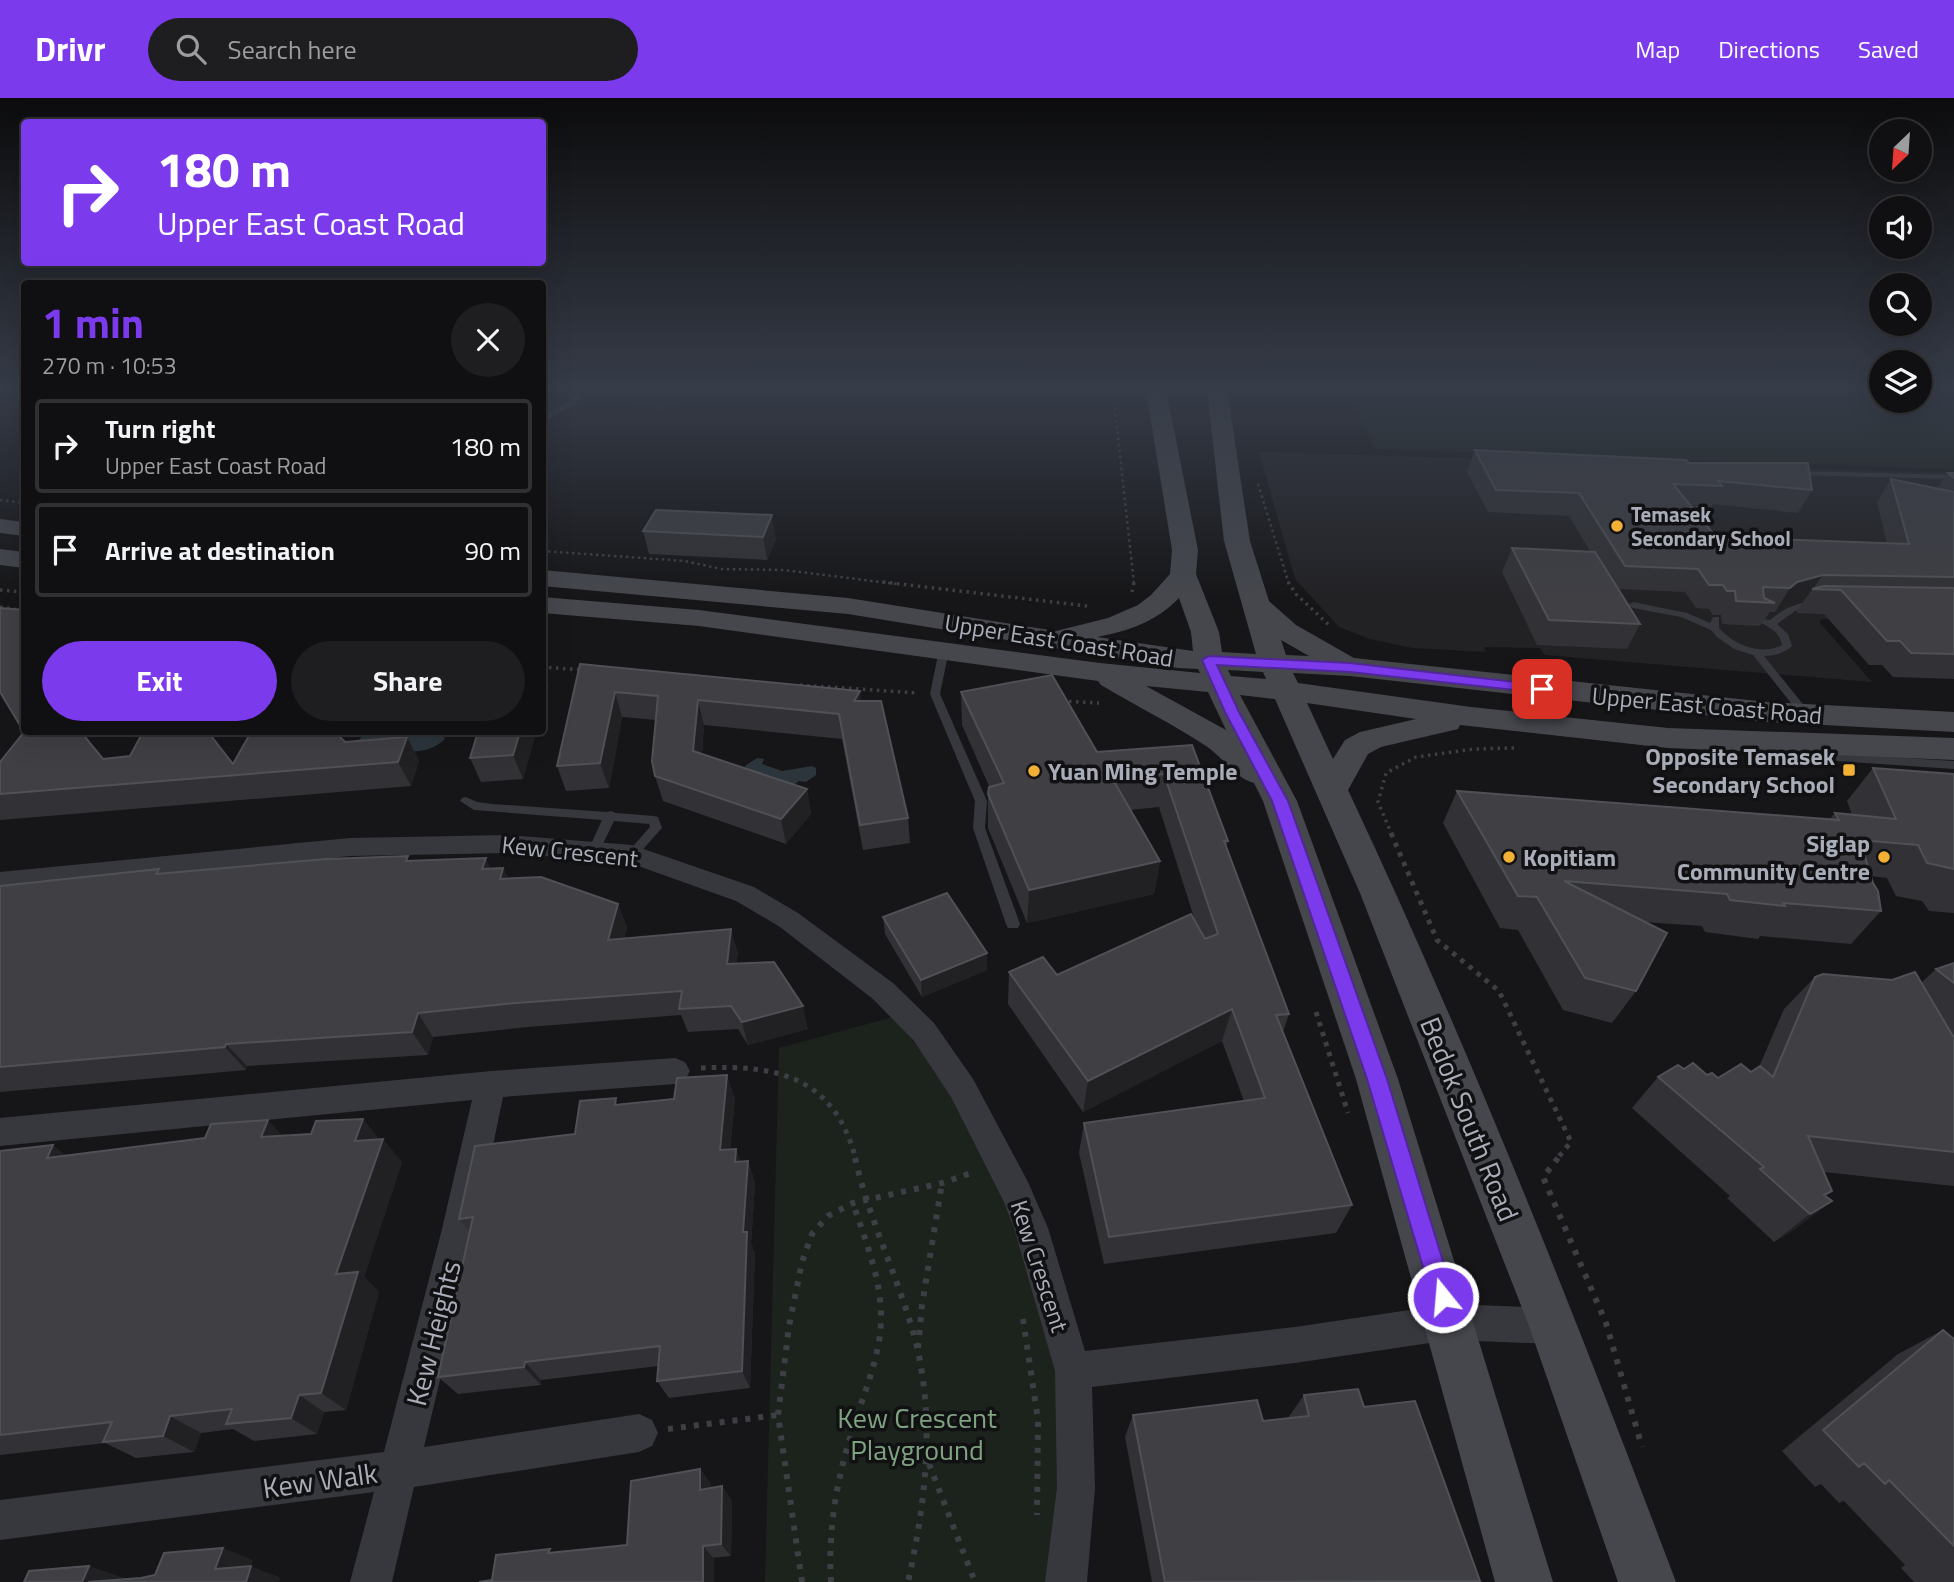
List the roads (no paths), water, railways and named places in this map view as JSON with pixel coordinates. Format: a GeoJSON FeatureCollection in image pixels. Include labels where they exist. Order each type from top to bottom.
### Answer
{"type":"FeatureCollection","features":[{"type":"Feature","properties":{"kind":"main road"},"geometry":{"type":"LineString","coordinates":[[1053,638],[1100,629],[1143,615],[1172,593],[1182,574],[1185,550],[1169,459]]}},
{"type":"Feature","properties":{"kind":"main road","name":"Bedok South Road"},"geometry":{"type":"LineString","coordinates":[[1226,459],[1237,541],[1253,600],[1281,678],[1378,893],[1554,1326],[1647,1582]]}},
{"type":"Feature","properties":{"kind":"main road"},"geometry":{"type":"LineString","coordinates":[[0,526],[21,529]]}},
{"type":"Feature","properties":{"kind":"main road"},"geometry":{"type":"LineString","coordinates":[[0,557],[21,560]]}},
{"type":"Feature","properties":{"kind":"main road"},"geometry":{"type":"LineString","coordinates":[[1182,574],[1205,632],[1215,672],[1232,712],[1280,801],[1377,1079],[1524,1582]]}},
{"type":"Feature","properties":{"kind":"main road","name":"Upper East Coast Road"},"geometry":{"type":"LineString","coordinates":[[546,578],[848,606],[1053,638],[1215,672]]}},
{"type":"Feature","properties":{"kind":"main road"},"geometry":{"type":"LineString","coordinates":[[1253,600],[1286,631],[1350,667]]}},
{"type":"Feature","properties":{"kind":"main road","name":"Upper East Coast Road"},"geometry":{"type":"LineString","coordinates":[[546,605],[699,618],[1100,672],[1215,672],[1281,678],[1471,717],[1668,738],[1954,749]]}},
{"type":"Feature","properties":{"kind":"main road","name":"Upper East Coast Road"},"geometry":{"type":"LineString","coordinates":[[1281,678],[1350,667],[1806,715],[1954,722]]}},
{"type":"Feature","properties":{"kind":"main road"},"geometry":{"type":"LineString","coordinates":[[1100,672],[1235,751],[1280,801]]}},
{"type":"Feature","properties":{"kind":"main road"},"geometry":{"type":"LineString","coordinates":[[1331,790],[1356,747],[1371,739],[1471,717]]}},
{"type":"Feature","properties":{"kind":"street","name":"Kew Crescent"},"geometry":{"type":"LineString","coordinates":[[0,882],[350,847],[507,844],[593,853],[632,854],[745,894],[830,950],[883,991],[924,1032],[954,1073],[1003,1163],[1031,1228],[1073,1371],[1076,1488],[1066,1582]]}},
{"type":"Feature","properties":{"kind":"street"},"geometry":{"type":"LineString","coordinates":[[0,1132],[491,1084],[675,1071]]}},
{"type":"Feature","properties":{"kind":"street","name":"Kew Heights"},"geometry":{"type":"LineString","coordinates":[[372,1582],[458,1233],[491,1084]]}},
{"type":"Feature","properties":{"kind":"street"},"geometry":{"type":"LineString","coordinates":[[1073,1371],[1296,1345],[1450,1322],[1554,1326]]}},
{"type":"Feature","properties":{"kind":"street","name":"Kew Walk"},"geometry":{"type":"LineString","coordinates":[[0,1520],[398,1470],[639,1433]]}},
{"type":"Feature","properties":{"kind":"lane"},"geometry":{"type":"LineString","coordinates":[[1797,473],[1954,477]]}},
{"type":"Feature","properties":{"kind":"lane"},"geometry":{"type":"LineString","coordinates":[[1771,625],[1786,610],[1795,606],[1834,604]]}},
{"type":"Feature","properties":{"kind":"lane"},"geometry":{"type":"LineString","coordinates":[[1633,605],[1715,624],[1729,642],[1756,652],[1781,651],[1787,646],[1787,639],[1771,625],[1754,618]]}},
{"type":"Feature","properties":{"kind":"lane"},"geometry":{"type":"LineString","coordinates":[[944,650],[935,694],[981,801],[979,828],[1013,925]]}},
{"type":"Feature","properties":{"kind":"lane"},"geometry":{"type":"LineString","coordinates":[[1756,652],[1806,715]]}},
{"type":"Feature","properties":{"kind":"lane"},"geometry":{"type":"LineString","coordinates":[[1811,756],[1954,765]]}},
{"type":"Feature","properties":{"kind":"lane"},"geometry":{"type":"LineString","coordinates":[[466,801],[474,806],[492,808],[654,820],[656,828],[632,854]]}},
{"type":"Feature","properties":{"kind":"lane"},"geometry":{"type":"LineString","coordinates":[[593,853],[611,815]]}},
{"type":"Feature","properties":{"kind":"place","name":"Temasek Secondary School"},"geometry":{"type":"Point","coordinates":[1617,526]}},
{"type":"Feature","properties":{"kind":"place","name":"Opposite Temasek Secondary School"},"geometry":{"type":"Point","coordinates":[1849,770]}},
{"type":"Feature","properties":{"kind":"place","name":"Yuan Ming Temple"},"geometry":{"type":"Point","coordinates":[1034,771]}},
{"type":"Feature","properties":{"kind":"place","name":"Kopitiam"},"geometry":{"type":"Point","coordinates":[1509,857]}},
{"type":"Feature","properties":{"kind":"place","name":"Siglap Community Centre"},"geometry":{"type":"Point","coordinates":[1884,857]}},
{"type":"Feature","properties":{"kind":"park label","name":"Kew Crescent Playground"},"geometry":{"type":"Point","coordinates":[917,1433]}}]}
